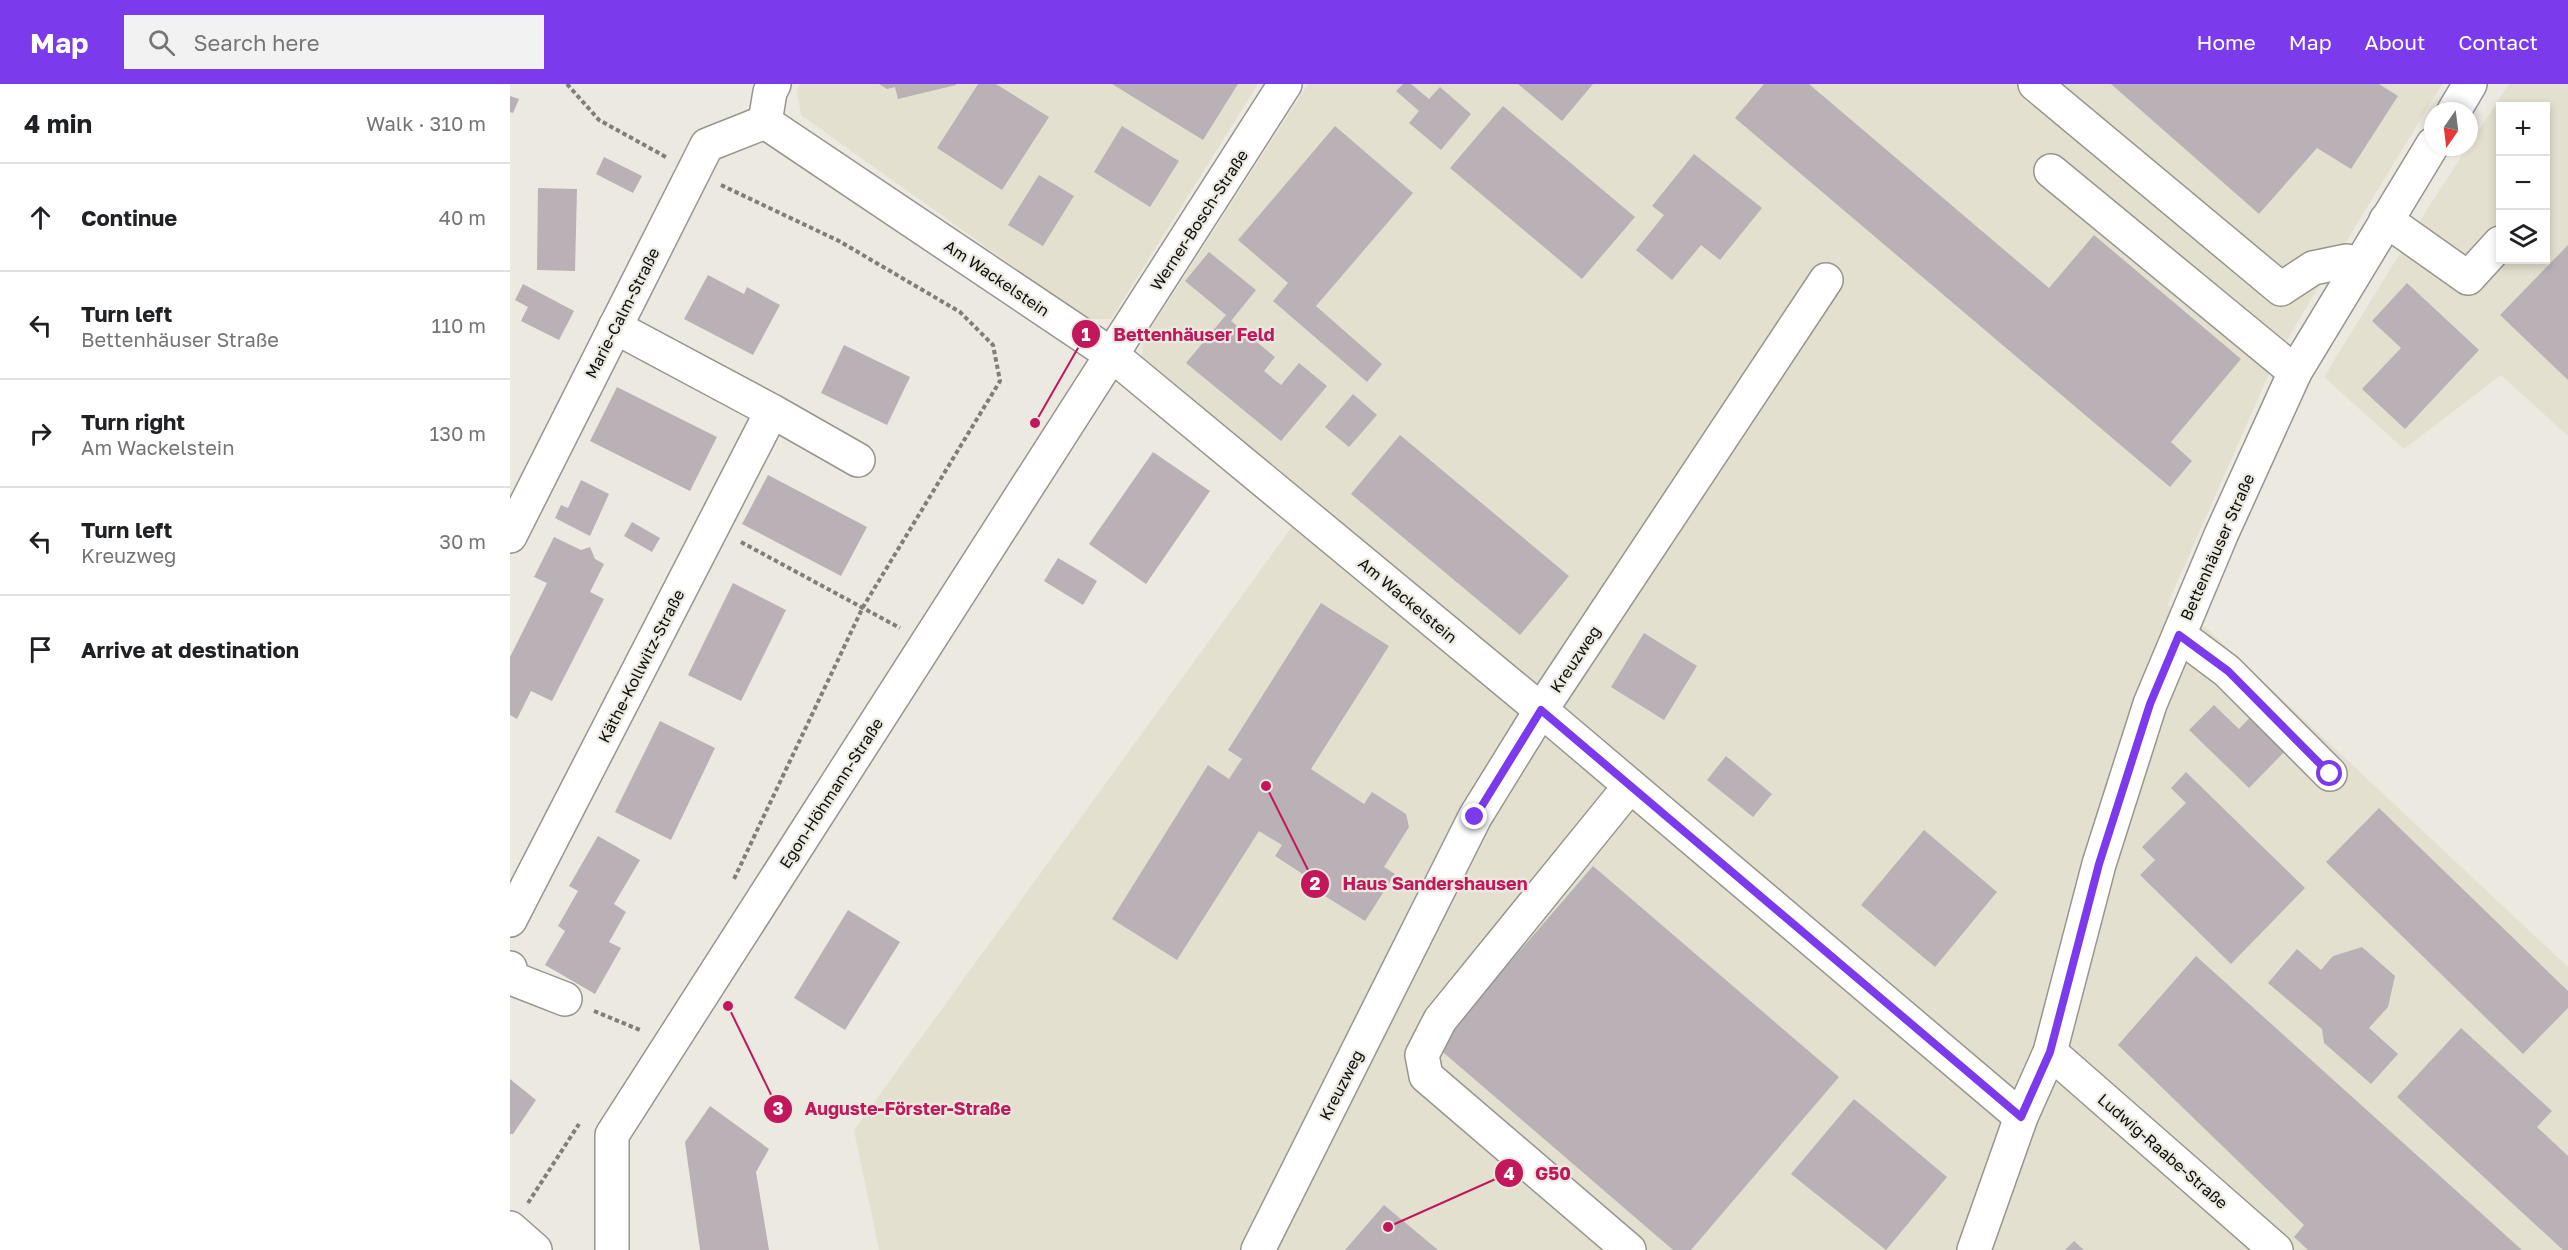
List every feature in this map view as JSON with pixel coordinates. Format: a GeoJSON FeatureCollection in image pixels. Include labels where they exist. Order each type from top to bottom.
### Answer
{"type":"FeatureCollection","features":[{"type":"Feature","properties":{"kind":"street"},"geometry":{"type":"LineString","coordinates":[[765,122],[770,92],[774,84]]}},
{"type":"Feature","properties":{"kind":"street","name":"Werner-Bosch-Straße"},"geometry":{"type":"LineString","coordinates":[[1112,355],[1285,84]]}},
{"type":"Feature","properties":{"kind":"street"},"geometry":{"type":"LineString","coordinates":[[2035,84],[2281,289],[2313,268],[2347,261],[2358,267]]}},
{"type":"Feature","properties":{"kind":"street"},"geometry":{"type":"LineString","coordinates":[[2459,102],[2470,84]]}},
{"type":"Feature","properties":{"kind":"street","name":"Marie-Calm-Straße"},"geometry":{"type":"LineString","coordinates":[[510,536],[707,145],[765,122]]}},
{"type":"Feature","properties":{"kind":"street","name":"Am Wackelstein"},"geometry":{"type":"LineString","coordinates":[[765,122],[1112,355],[1541,710],[2021,1117]]}},
{"type":"Feature","properties":{"kind":"street","name":"Bettenhäuser Straße"},"geometry":{"type":"LineString","coordinates":[[1974,1250],[2021,1117],[2050,1052],[2099,864],[2150,704],[2221,535],[2295,372],[2426,156]]}},
{"type":"Feature","properties":{"kind":"street"},"geometry":{"type":"LineString","coordinates":[[2050,171],[2295,372]]}},
{"type":"Feature","properties":{"kind":"street"},"geometry":{"type":"LineString","coordinates":[[2386,220],[2468,278],[2496,247]]}},
{"type":"Feature","properties":{"kind":"street","name":"Kreuzweg"},"geometry":{"type":"LineString","coordinates":[[1258,1250],[1475,817],[1541,710],[1826,280]]}},
{"type":"Feature","properties":{"kind":"street"},"geometry":{"type":"LineString","coordinates":[[615,327],[858,460]]}},
{"type":"Feature","properties":{"kind":"street","name":"Egon-Höhmann-Straße"},"geometry":{"type":"LineString","coordinates":[[612,1250],[612,1135],[1112,355]]}},
{"type":"Feature","properties":{"kind":"street","name":"Käthe-Kollwitz-Straße"},"geometry":{"type":"LineString","coordinates":[[510,920],[772,411]]}},
{"type":"Feature","properties":{"kind":"street"},"geometry":{"type":"LineString","coordinates":[[2179,635],[2228,671],[2330,774]]}},
{"type":"Feature","properties":{"kind":"street"},"geometry":{"type":"LineString","coordinates":[[1629,1250],[1426,1076],[1422,1055],[1440,1020],[1630,786]]}},
{"type":"Feature","properties":{"kind":"street"},"geometry":{"type":"LineString","coordinates":[[510,968],[512,978],[565,999]]}},
{"type":"Feature","properties":{"kind":"street","name":"Ludwig-Raabe-Straße"},"geometry":{"type":"LineString","coordinates":[[2050,1052],[2276,1250]]}},
{"type":"Feature","properties":{"kind":"street"},"geometry":{"type":"LineString","coordinates":[[510,1228],[535,1250]]}},
{"type":"Feature","properties":{"kind":"path"},"geometry":{"type":"LineString","coordinates":[[567,84],[599,120],[693,171],[839,241],[960,312],[993,345],[1000,381],[863,607],[732,883]]}},
{"type":"Feature","properties":{"kind":"path"},"geometry":{"type":"LineString","coordinates":[[713,527],[927,643]]}},
{"type":"Feature","properties":{"kind":"path"},"geometry":{"type":"LineString","coordinates":[[565,999],[671,1042]]}},
{"type":"Feature","properties":{"kind":"path"},"geometry":{"type":"LineString","coordinates":[[633,1040],[645,1020]]}},
{"type":"Feature","properties":{"kind":"path"},"geometry":{"type":"LineString","coordinates":[[510,1228],[583,1119]]}},
{"type":"Feature","properties":{"kind":"shaded area"},"geometry":{"type":"Polygon","coordinates":[[[800,84],[1258,84],[1111,319],[1087,319],[801,115],[797,90],[800,84]]]}},
{"type":"Feature","properties":{"kind":"shaded area"},"geometry":{"type":"Polygon","coordinates":[[[1308,84],[2442,84],[2431,102],[2424,102],[2424,114],[2295,326],[2268,376],[2167,605],[2205,627],[2568,967],[2568,1250],[879,1250],[854,1130],[1310,502],[1142,357],[1143,341],[1308,84]]]}},
{"type":"Feature","properties":{"kind":"shaded area"},"geometry":{"type":"Polygon","coordinates":[[[2509,84],[2568,84],[2568,436],[2501,375],[2404,449],[2324,377],[2462,156],[2478,156],[2478,131],[2496,104],[2496,264],[2550,264],[2550,102],[2497,102],[2509,84]]]}},
{"type":"Feature","properties":{"kind":"building"},"geometry":{"type":"Polygon","coordinates":[[[879,84],[956,85],[898,99],[895,87],[887,89],[879,84]]]}},
{"type":"Feature","properties":{"kind":"building"},"geometry":{"type":"Polygon","coordinates":[[[978,84],[996,84],[1049,117],[1002,190],[937,148],[978,84]]]}},
{"type":"Feature","properties":{"kind":"building"},"geometry":{"type":"Polygon","coordinates":[[[1112,84],[1238,84],[1203,140],[1112,84]]]}},
{"type":"Feature","properties":{"kind":"building"},"geometry":{"type":"Polygon","coordinates":[[[1403,84],[1411,84],[1429,99],[1440,87],[1471,114],[1441,150],[1409,123],[1419,111],[1396,91],[1403,84]]]}},
{"type":"Feature","properties":{"kind":"building"},"geometry":{"type":"Polygon","coordinates":[[[1518,84],[1593,84],[1562,121],[1518,84]]]}},
{"type":"Feature","properties":{"kind":"building"},"geometry":{"type":"Polygon","coordinates":[[[1764,84],[1809,84],[2049,288],[2094,235],[2241,359],[2171,442],[2192,461],[2170,487],[1735,118],[1764,84]]]}},
{"type":"Feature","properties":{"kind":"building"},"geometry":{"type":"Polygon","coordinates":[[[2111,84],[2379,84],[2398,96],[2351,169],[2317,148],[2259,214],[2111,84]]]}},
{"type":"Feature","properties":{"kind":"building"},"geometry":{"type":"Polygon","coordinates":[[[510,96],[519,99],[513,113],[510,112],[510,96]]]}},
{"type":"Feature","properties":{"kind":"building"},"geometry":{"type":"Polygon","coordinates":[[[1503,106],[1635,217],[1582,279],[1450,168],[1503,106]]]}},
{"type":"Feature","properties":{"kind":"building"},"geometry":{"type":"Polygon","coordinates":[[[1122,126],[1179,161],[1150,207],[1094,172],[1122,126]]]}},
{"type":"Feature","properties":{"kind":"building"},"geometry":{"type":"Polygon","coordinates":[[[1335,126],[1413,193],[1316,306],[1382,364],[1367,382],[1273,301],[1288,283],[1238,240],[1335,126]]]}},
{"type":"Feature","properties":{"kind":"building"},"geometry":{"type":"Polygon","coordinates":[[[1694,154],[1762,208],[1720,260],[1701,245],[1672,280],[1636,250],[1664,215],[1652,206],[1694,154]]]}},
{"type":"Feature","properties":{"kind":"building"},"geometry":{"type":"Polygon","coordinates":[[[604,157],[642,176],[633,193],[596,174],[604,157]]]}},
{"type":"Feature","properties":{"kind":"building"},"geometry":{"type":"Polygon","coordinates":[[[1039,175],[1074,196],[1043,246],[1008,225],[1039,175]]]}},
{"type":"Feature","properties":{"kind":"building"},"geometry":{"type":"Polygon","coordinates":[[[538,188],[577,189],[575,271],[537,270],[538,188]]]}},
{"type":"Feature","properties":{"kind":"building"},"geometry":{"type":"Polygon","coordinates":[[[2568,245],[2568,380],[2500,315],[2568,245]]]}},
{"type":"Feature","properties":{"kind":"building"},"geometry":{"type":"Polygon","coordinates":[[[1209,252],[1256,290],[1231,321],[1275,357],[1264,371],[1281,385],[1299,363],[1327,386],[1281,441],[1186,363],[1226,315],[1185,281],[1209,252]]]}},
{"type":"Feature","properties":{"kind":"building"},"geometry":{"type":"Polygon","coordinates":[[[708,275],[744,294],[747,287],[780,305],[753,355],[684,319],[708,275]]]}},
{"type":"Feature","properties":{"kind":"building"},"geometry":{"type":"Polygon","coordinates":[[[2407,283],[2479,350],[2405,429],[2362,389],[2401,348],[2372,321],[2407,283]]]}},
{"type":"Feature","properties":{"kind":"building"},"geometry":{"type":"Polygon","coordinates":[[[523,284],[574,311],[559,340],[521,321],[528,307],[515,300],[523,284]]]}},
{"type":"Feature","properties":{"kind":"building"},"geometry":{"type":"Polygon","coordinates":[[[844,345],[910,377],[887,425],[821,393],[844,345]]]}},
{"type":"Feature","properties":{"kind":"building"},"geometry":{"type":"Polygon","coordinates":[[[617,387],[717,437],[690,491],[590,441],[617,387]]]}},
{"type":"Feature","properties":{"kind":"building"},"geometry":{"type":"Polygon","coordinates":[[[1353,394],[1377,415],[1349,447],[1325,427],[1353,394]]]}},
{"type":"Feature","properties":{"kind":"building"},"geometry":{"type":"Polygon","coordinates":[[[1400,435],[1569,576],[1520,635],[1351,494],[1400,435]]]}},
{"type":"Feature","properties":{"kind":"building"},"geometry":{"type":"Polygon","coordinates":[[[1153,452],[1210,491],[1146,584],[1089,544],[1153,452]]]}},
{"type":"Feature","properties":{"kind":"building"},"geometry":{"type":"Polygon","coordinates":[[[768,475],[867,527],[841,576],[742,524],[768,475]]]}},
{"type":"Feature","properties":{"kind":"building"},"geometry":{"type":"Polygon","coordinates":[[[581,480],[609,494],[590,536],[555,518],[561,505],[568,508],[581,480]]]}},
{"type":"Feature","properties":{"kind":"building"},"geometry":{"type":"Polygon","coordinates":[[[632,522],[660,538],[652,552],[624,536],[632,522]]]}},
{"type":"Feature","properties":{"kind":"building"},"geometry":{"type":"Polygon","coordinates":[[[554,537],[581,550],[590,547],[595,559],[604,564],[590,592],[604,599],[552,701],[531,691],[517,719],[510,715],[510,657],[547,583],[534,577],[554,537]]]}},
{"type":"Feature","properties":{"kind":"building"},"geometry":{"type":"Polygon","coordinates":[[[1058,558],[1097,581],[1083,605],[1044,581],[1058,558]]]}},
{"type":"Feature","properties":{"kind":"building"},"geometry":{"type":"Polygon","coordinates":[[[733,583],[786,610],[741,701],[688,675],[733,583]]]}},
{"type":"Feature","properties":{"kind":"building"},"geometry":{"type":"Polygon","coordinates":[[[1321,603],[1389,646],[1311,769],[1364,804],[1372,792],[1406,814],[1409,827],[1384,867],[1395,874],[1365,921],[1312,888],[1315,882],[1275,856],[1282,845],[1259,831],[1177,960],[1112,919],[1208,765],[1229,779],[1242,759],[1228,750],[1321,603]]]}},
{"type":"Feature","properties":{"kind":"building"},"geometry":{"type":"Polygon","coordinates":[[[1644,633],[1697,666],[1664,720],[1611,687],[1644,633]]]}},
{"type":"Feature","properties":{"kind":"building"},"geometry":{"type":"Polygon","coordinates":[[[2214,705],[2239,729],[2258,709],[2293,743],[2249,788],[2189,730],[2214,705]]]}},
{"type":"Feature","properties":{"kind":"building"},"geometry":{"type":"Polygon","coordinates":[[[660,721],[715,748],[671,840],[615,812],[660,721]]]}},
{"type":"Feature","properties":{"kind":"building"},"geometry":{"type":"Polygon","coordinates":[[[1726,756],[1772,794],[1753,817],[1707,780],[1726,756]]]}},
{"type":"Feature","properties":{"kind":"building"},"geometry":{"type":"Polygon","coordinates":[[[2186,772],[2305,888],[2231,964],[2140,875],[2155,860],[2142,847],[2186,803],[2171,788],[2186,772]]]}},
{"type":"Feature","properties":{"kind":"building"},"geometry":{"type":"Polygon","coordinates":[[[2379,808],[2568,991],[2568,1008],[2523,1054],[2326,862],[2379,808]]]}},
{"type":"Feature","properties":{"kind":"building"},"geometry":{"type":"Polygon","coordinates":[[[1924,830],[1997,892],[1935,967],[1861,905],[1924,830]]]}},
{"type":"Feature","properties":{"kind":"building"},"geometry":{"type":"Polygon","coordinates":[[[598,836],[640,860],[614,904],[626,912],[609,942],[621,948],[595,994],[545,965],[565,931],[558,926],[578,891],[569,886],[598,836]]]}},
{"type":"Feature","properties":{"kind":"building"},"geometry":{"type":"Polygon","coordinates":[[[1593,866],[1839,1077],[1691,1250],[1673,1250],[1437,1047],[1593,866]]]}},
{"type":"Feature","properties":{"kind":"building"},"geometry":{"type":"Polygon","coordinates":[[[848,910],[900,942],[845,1030],[794,998],[848,910]]]}},
{"type":"Feature","properties":{"kind":"building"},"geometry":{"type":"Polygon","coordinates":[[[2362,947],[2395,976],[2388,1007],[2369,1028],[2398,1054],[2371,1084],[2324,1043],[2322,1029],[2268,983],[2297,949],[2321,970],[2333,956],[2362,947]]]}},
{"type":"Feature","properties":{"kind":"building"},"geometry":{"type":"Polygon","coordinates":[[[2196,956],[2522,1250],[2308,1250],[2294,1237],[2304,1225],[2118,1045],[2196,956]]]}},
{"type":"Feature","properties":{"kind":"building"},"geometry":{"type":"Polygon","coordinates":[[[2461,1028],[2552,1111],[2537,1127],[2568,1156],[2568,1250],[2563,1250],[2397,1097],[2461,1028]]]}},
{"type":"Feature","properties":{"kind":"building"},"geometry":{"type":"Polygon","coordinates":[[[510,1079],[536,1100],[513,1134],[510,1134],[510,1079]]]}},
{"type":"Feature","properties":{"kind":"building"},"geometry":{"type":"Polygon","coordinates":[[[1854,1099],[1947,1177],[1886,1250],[1791,1174],[1854,1099]]]}},
{"type":"Feature","properties":{"kind":"building"},"geometry":{"type":"Polygon","coordinates":[[[710,1106],[769,1149],[756,1172],[769,1250],[700,1250],[685,1142],[710,1106]]]}},
{"type":"Feature","properties":{"kind":"building"},"geometry":{"type":"Polygon","coordinates":[[[1384,1205],[1438,1250],[1345,1250],[1384,1205]]]}},
{"type":"Feature","properties":{"kind":"building"},"geometry":{"type":"Polygon","coordinates":[[[2074,1241],[2084,1250],[2065,1250],[2074,1241]]]}},
{"type":"Feature","properties":{"kind":"place","name":"Bettenhäuser Feld"},"geometry":{"type":"Point","coordinates":[1035,423]}},
{"type":"Feature","properties":{"kind":"place","name":"Haus Sandershausen"},"geometry":{"type":"Point","coordinates":[1266,786]}},
{"type":"Feature","properties":{"kind":"place","name":"Auguste-Förster-Straße"},"geometry":{"type":"Point","coordinates":[728,1006]}},
{"type":"Feature","properties":{"kind":"place","name":"G50"},"geometry":{"type":"Point","coordinates":[1388,1227]}},
{"type":"Feature","properties":{"kind":"route"},"geometry":{"type":"LineString","coordinates":[[1475,817],[1541,710],[2021,1117],[2050,1052],[2099,864],[2150,704],[2179,635],[2228,671],[2330,774]]}}]}
